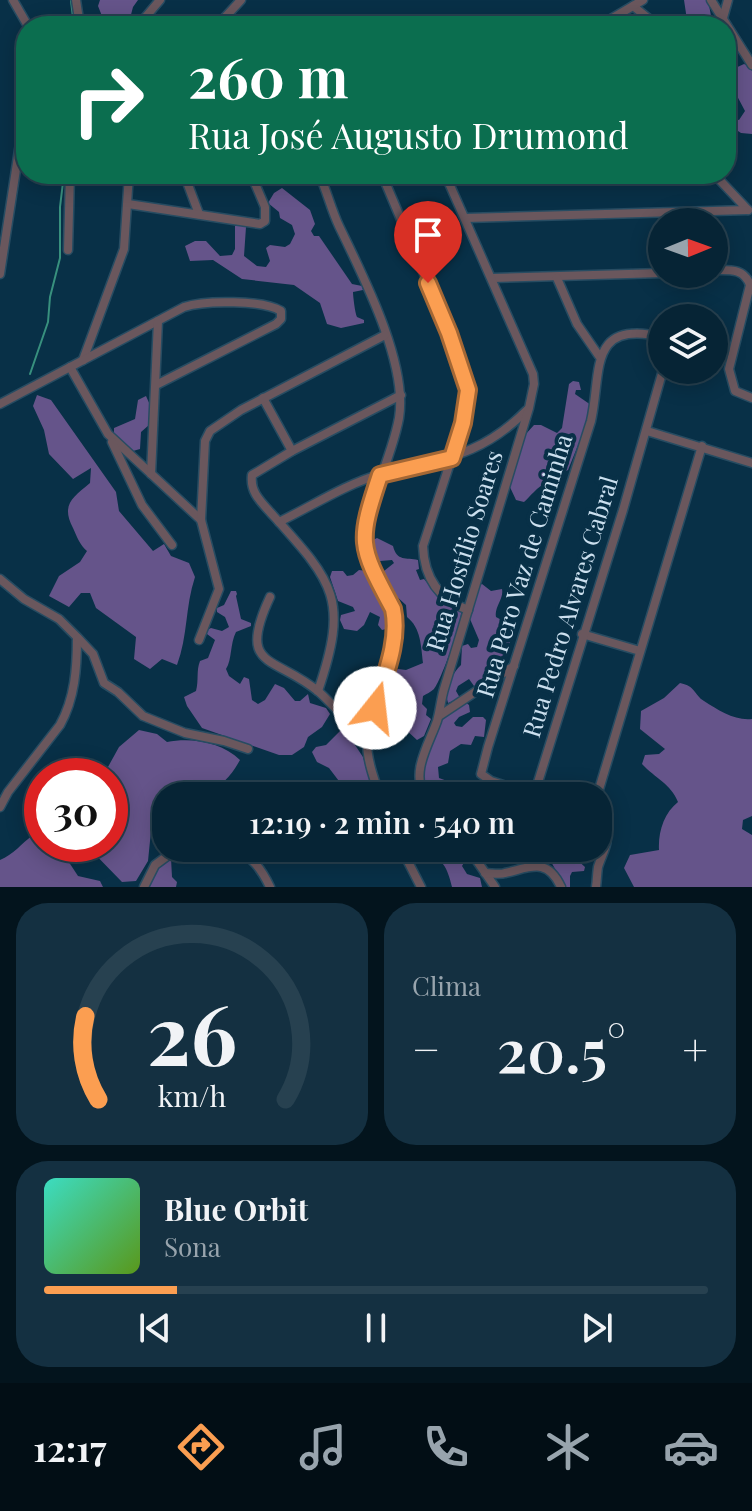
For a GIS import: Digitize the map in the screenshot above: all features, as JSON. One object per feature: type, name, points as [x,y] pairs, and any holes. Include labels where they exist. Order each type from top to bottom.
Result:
[{"type":"street","points":[[146,16],[160,0]]},
{"type":"street","points":[[226,16],[241,0]]},
{"type":"street","points":[[616,16],[639,2]]},
{"type":"street","points":[[736,39],[752,65]]},
{"type":"street","points":[[0,274],[16,169]]},
{"type":"street","points":[[68,250],[70,184]]},
{"type":"street","points":[[82,361],[124,249],[129,184]]},
{"type":"street","points":[[188,184],[199,214]]},
{"type":"street","points":[[128,204],[253,224],[265,221],[265,207],[255,184]]},
{"type":"street","points":[[324,184],[339,225],[365,275],[395,365],[401,395],[396,430],[364,524],[363,539],[370,566],[393,609],[395,628],[367,740],[376,782]]},
{"type":"street","points":[[386,184],[449,333],[468,390],[463,423],[423,546],[424,560],[436,590],[468,610]]},
{"type":"street","name":"Rua Hostílio Soares","points":[[420,782],[419,775],[534,384],[533,374],[493,278],[450,184]]},
{"type":"street","points":[[724,184],[750,211]]},
{"type":"street","points":[[466,218],[750,211]]},
{"type":"street","points":[[728,271],[744,274],[750,285],[729,369],[735,391],[752,398]]},
{"type":"street","points":[[493,278],[648,274]]},
{"type":"street","points":[[557,278],[577,324],[599,356],[618,337],[631,334],[648,336]]},
{"type":"street","points":[[0,404],[195,303],[271,306],[281,311],[281,319],[276,324],[156,385]]},
{"type":"street","points":[[151,474],[158,321]]},
{"type":"street","points":[[199,640],[219,589],[201,520],[205,441],[210,431],[263,398],[385,335]]},
{"type":"street","name":"Rua Pero Vaz de Caminha","points":[[494,782],[481,774],[591,421],[599,356]]},
{"type":"street","points":[[70,367],[108,434],[142,505],[172,545]]},
{"type":"street","name":"Rua Pedro Alvares Cabral","points":[[539,782],[659,384]]},
{"type":"street","points":[[318,691],[335,630],[331,593],[309,555],[256,496],[251,480],[254,471],[401,395]]},
{"type":"street","points":[[263,398],[292,451]]},
{"type":"street","points":[[279,522],[380,475],[474,450],[529,408]]},
{"type":"street","points":[[647,431],[752,463]]},
{"type":"street","points":[[108,434],[201,520]]},
{"type":"street","points":[[601,782],[702,446]]},
{"type":"street","points":[[0,579],[24,599],[59,619],[93,654],[104,683],[143,716],[185,733],[248,749]]},
{"type":"street","points":[[270,597],[257,632],[258,651],[262,657],[318,691],[367,740]]},
{"type":"street","points":[[582,634],[640,651]]},
{"type":"street","points":[[0,807],[67,713],[76,672],[77,637]]},
{"type":"street","points":[[438,717],[515,665]]},
{"type":"street","points":[[144,887],[159,862]]},
{"type":"street","points":[[254,862],[270,887]]},
{"type":"street","points":[[408,862],[421,887]]},
{"type":"street","points":[[478,862],[495,887]]},
{"type":"street","points":[[596,887],[600,862]]},
{"type":"street","points":[[485,873],[541,867],[556,876],[561,887]]},
{"type":"shaded area","points":[[100,0],[138,0],[131,16],[102,16],[98,6]]},
{"type":"shaded area","points":[[684,0],[708,0],[711,16],[686,16]]},
{"type":"shaded area","points":[[744,64],[752,71],[752,134],[736,130],[736,119],[739,120],[745,111],[736,94],[736,68]]},
{"type":"shaded area","points":[[282,188],[310,210],[315,224],[311,231],[314,236],[319,236],[352,284],[362,286],[363,290],[353,294],[357,317],[364,323],[341,328],[327,324],[320,303],[294,285],[242,279],[213,260],[190,261],[185,246],[195,241],[206,241],[220,256],[232,255],[235,226],[242,225],[246,227],[244,256],[257,266],[266,267],[270,261],[266,248],[270,245],[285,247],[295,234],[292,225],[280,218],[279,212],[268,203],[274,193]]},
{"type":"shaded area","points":[[579,382],[581,390],[576,390],[575,394],[591,405],[589,418],[568,470],[541,486],[524,502],[516,500],[509,485],[525,435],[534,425],[557,433],[562,428],[569,384]]},
{"type":"shaded area","points":[[37,395],[51,400],[116,492],[119,511],[153,551],[164,544],[171,556],[189,563],[195,577],[177,665],[162,659],[150,669],[134,659],[136,637],[96,608],[90,593],[81,593],[69,607],[49,596],[59,576],[80,562],[87,551],[77,538],[68,508],[70,502],[90,483],[91,468],[73,479],[49,454],[44,430],[33,406]]},
{"type":"shaded area","points":[[146,396],[150,405],[149,425],[141,432],[140,449],[133,451],[114,434],[114,428],[135,419],[138,400]]},
{"type":"shaded area","points":[[377,538],[393,546],[400,557],[418,560],[419,569],[416,570],[420,580],[424,579],[445,604],[461,612],[455,639],[441,675],[434,689],[423,696],[422,704],[431,719],[424,736],[417,740],[404,728],[403,718],[394,720],[392,717],[395,693],[391,673],[423,663],[421,644],[415,626],[407,617],[406,605],[382,578],[384,571],[394,563],[375,557],[371,541]]},
{"type":"shaded area","points":[[359,570],[366,571],[390,613],[390,628],[382,630],[378,625],[380,617],[370,612],[357,631],[344,629],[341,615],[355,611],[353,607],[338,601],[330,577],[332,571],[343,571],[347,576]]},
{"type":"shaded area","points":[[482,584],[491,591],[502,589],[496,617],[509,624],[513,633],[501,670],[474,686],[469,679],[458,686],[456,691],[460,698],[448,703],[449,683],[461,665],[462,646],[477,647],[479,640],[470,619],[478,586]]},
{"type":"shaded area","points":[[231,591],[236,591],[241,619],[251,623],[251,626],[236,632],[226,669],[229,676],[240,684],[244,677],[249,679],[252,700],[258,704],[265,700],[275,684],[284,688],[295,701],[308,694],[310,703],[326,708],[330,714],[322,727],[308,737],[304,747],[292,755],[279,755],[202,728],[187,706],[184,697],[196,691],[200,661],[208,658],[215,640],[207,634],[207,630],[222,631],[229,627],[217,608],[224,605]]},
{"type":"shaded area","points":[[680,683],[733,717],[752,719],[752,816],[743,820],[742,829],[752,835],[752,887],[634,887],[624,868],[630,855],[659,850],[663,823],[678,802],[667,786],[642,764],[645,755],[659,754],[665,749],[640,729],[641,711],[664,698]]},
{"type":"shaded area","points":[[465,702],[470,712],[454,723],[462,727],[473,717],[483,717],[486,720],[484,737],[475,736],[471,745],[461,744],[450,751],[448,763],[438,767],[439,778],[450,782],[424,782],[422,776],[428,752],[441,719]]},
{"type":"shaded area","points":[[139,730],[157,734],[167,742],[186,740],[215,745],[240,760],[223,782],[152,782],[152,830],[148,861],[136,881],[122,882],[103,862],[128,862],[128,758],[113,758],[119,747]]},
{"type":"shaded area","points":[[345,730],[363,757],[370,782],[340,782],[329,768],[317,762],[312,752],[316,747],[326,745]]},
{"type":"shaded area","points":[[24,843],[24,862],[69,862],[78,876],[100,881],[103,887],[0,887],[0,860]]},
{"type":"shaded area","points":[[171,862],[176,887],[149,887],[161,863]]},
{"type":"shaded area","points":[[441,862],[464,862],[462,866],[467,874],[480,878],[482,887],[452,887]]},
{"type":"shaded area","points":[[551,862],[579,862],[585,867],[584,871],[572,872],[570,887],[565,887]]},
{"type":"waterway","points":[[71,1],[73,16]]},
{"type":"waterway","points":[[30,374],[48,322],[50,297],[60,258],[63,184]]},
{"type":"route","points":[[375,708],[391,650],[395,619],[365,553],[364,524],[380,475],[452,458],[468,402],[464,375],[428,283]]}]
